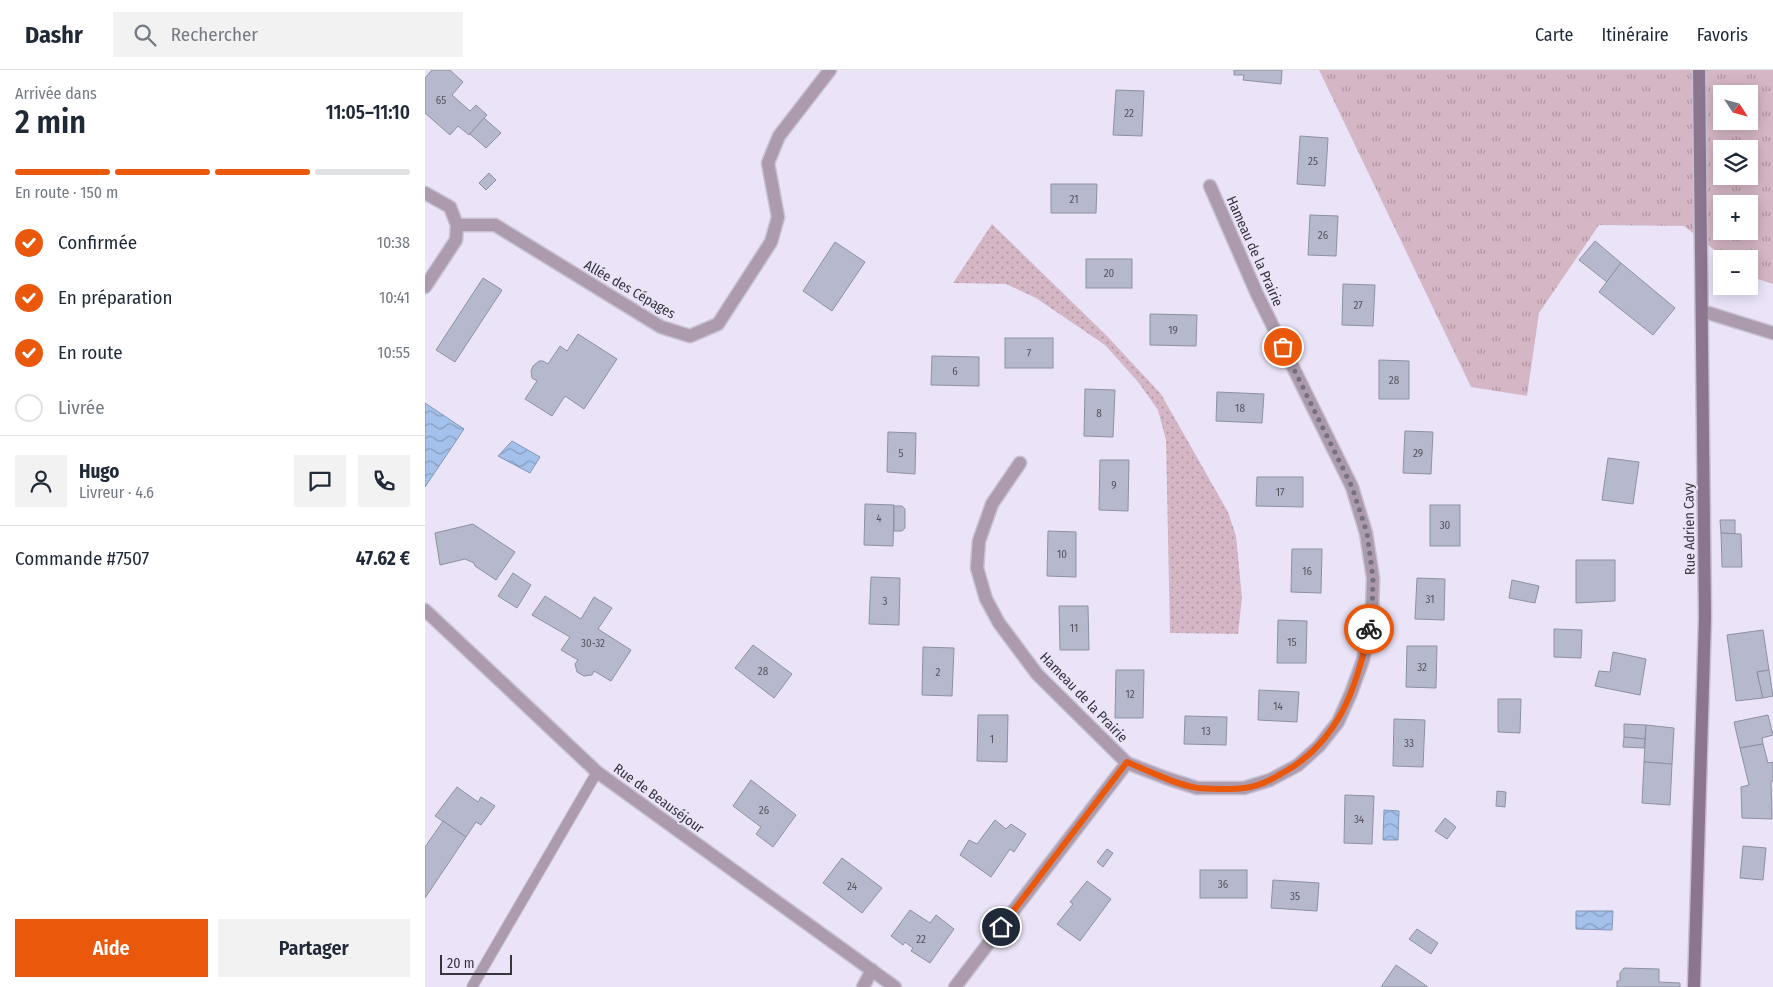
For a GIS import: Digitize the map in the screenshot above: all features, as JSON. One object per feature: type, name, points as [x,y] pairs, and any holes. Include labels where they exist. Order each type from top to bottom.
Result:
[{"type":"main road","name":"Rue Adrien Cavy","points":[[1694,987],[1705,618],[1699,70]]},
{"type":"street","name":"Allée des Cépages","points":[[457,226],[495,225],[661,327],[690,336],[717,324],[771,242],[778,217],[768,163],[779,136],[829,70]]},
{"type":"street","name":"Hameau de la Prairie","points":[[1020,463],[992,504],[979,540],[977,568],[986,599],[999,623],[1037,674],[1127,762],[1197,788],[1244,788],[1270,780],[1298,765],[1319,746],[1338,722],[1363,660],[1372,616],[1373,578],[1367,533],[1352,487],[1257,294],[1210,186]]},
{"type":"street","points":[[425,193],[451,208],[457,226],[456,240],[426,287]]},
{"type":"street","points":[[1702,311],[1773,333]]},
{"type":"street","name":"Rue de Beauséjour","points":[[425,610],[597,772],[895,987]]},
{"type":"street","name":"Hameau de la Prairie","points":[[955,987],[1127,762]]},
{"type":"street","points":[[863,987],[872,970]]},
{"type":"lane","points":[[472,987],[597,772]]},
{"type":"green space","points":[[1319,70],[1773,70],[1773,284],[1758,279],[1758,250],[1715,250],[1684,226],[1599,225],[1539,313],[1527,396],[1471,387]]},
{"type":"green space","points":[[992,224],[1107,336],[1161,394],[1228,512],[1236,536],[1242,598],[1238,634],[1170,633],[1166,440],[1158,410],[1139,383],[1105,345],[1036,298],[1006,284],[953,283]]},
{"type":"water","points":[[425,403],[464,429],[425,487]]},
{"type":"water","points":[[512,441],[540,457],[530,473],[498,456]]},
{"type":"water","points":[[1384,810],[1399,811],[1398,840],[1383,840]]},
{"type":"water","points":[[1576,911],[1613,911],[1612,930],[1576,929]]},
{"type":"building","points":[[432,70],[450,70],[463,82],[452,95],[470,111],[476,105],[487,115],[469,135],[458,126],[450,135],[425,113],[425,78]]},
{"type":"building","points":[[1234,70],[1282,70],[1281,84],[1243,80],[1244,75],[1234,75]]},
{"type":"building","points":[[1116,90],[1144,91],[1142,136],[1113,135]]},
{"type":"building","points":[[484,118],[501,133],[486,148],[470,134]]},
{"type":"building","points":[[1300,136],[1328,138],[1325,186],[1297,184]]},
{"type":"building","points":[[489,173],[496,180],[486,190],[479,183]]},
{"type":"building","points":[[1051,184],[1097,184],[1096,213],[1051,213]]},
{"type":"building","points":[[1310,215],[1338,216],[1336,256],[1308,255]]},
{"type":"building","points":[[1595,241],[1621,263],[1607,282],[1579,260]]},
{"type":"building","points":[[835,242],[865,262],[832,311],[803,291]]},
{"type":"building","points":[[1086,259],[1132,259],[1132,288],[1086,288]]},
{"type":"building","points":[[1621,263],[1675,308],[1653,335],[1599,292]]},
{"type":"building","points":[[483,278],[502,290],[455,362],[436,350]]},
{"type":"building","points":[[1343,284],[1375,285],[1373,326],[1342,325]]},
{"type":"building","points":[[1150,314],[1197,315],[1196,346],[1150,345]]},
{"type":"building","points":[[578,334],[617,359],[584,409],[565,396],[552,416],[525,399],[537,381],[532,378],[531,371],[533,366],[539,361],[548,364],[560,346],[567,351]]},
{"type":"building","points":[[1005,338],[1053,338],[1053,368],[1005,368]]},
{"type":"building","points":[[932,356],[979,357],[979,386],[931,385]]},
{"type":"building","points":[[1379,360],[1409,361],[1409,399],[1379,399]]},
{"type":"building","points":[[1085,389],[1115,390],[1113,437],[1084,436]]},
{"type":"building","points":[[1217,392],[1264,394],[1262,423],[1216,421]]},
{"type":"building","points":[[1405,431],[1433,432],[1431,474],[1403,473]]},
{"type":"building","points":[[888,432],[916,433],[915,474],[887,472]]},
{"type":"building","points":[[1608,458],[1639,462],[1633,504],[1602,500]]},
{"type":"building","points":[[1100,460],[1129,460],[1128,511],[1099,510]]},
{"type":"building","points":[[1257,477],[1303,477],[1303,507],[1256,506]]},
{"type":"building","points":[[865,504],[894,505],[893,546],[864,545]]},
{"type":"building","points":[[1430,505],[1460,505],[1460,546],[1430,546]]},
{"type":"building","points":[[894,506],[902,506],[905,509],[905,528],[902,531],[894,531]]},
{"type":"building","points":[[1720,520],[1735,520],[1735,534],[1721,533]]},
{"type":"building","points":[[473,524],[515,552],[496,580],[475,566],[474,563],[465,559],[440,565],[435,533]]},
{"type":"building","points":[[1048,531],[1076,532],[1076,577],[1047,576]]},
{"type":"building","points":[[1721,533],[1741,534],[1742,567],[1722,567]]},
{"type":"building","points":[[1292,549],[1322,549],[1321,593],[1291,592]]},
{"type":"building","points":[[1576,560],[1615,560],[1615,601],[1576,603]]},
{"type":"building","points":[[513,573],[531,585],[517,608],[498,596]]},
{"type":"building","points":[[871,577],[900,578],[899,625],[869,624]]},
{"type":"building","points":[[1417,578],[1445,579],[1444,620],[1415,619]]},
{"type":"building","points":[[1512,580],[1539,586],[1535,603],[1509,598]]},
{"type":"building","points":[[545,596],[581,619],[594,597],[612,608],[598,629],[631,650],[611,681],[594,671],[592,675],[584,676],[577,672],[575,664],[578,660],[561,650],[570,637],[532,615]]},
{"type":"building","points":[[1059,606],[1088,606],[1089,650],[1060,650]]},
{"type":"building","points":[[1278,620],[1307,621],[1306,663],[1277,663]]},
{"type":"building","points":[[1554,629],[1582,630],[1581,658],[1554,657]]},
{"type":"building","points":[[1763,630],[1769,670],[1757,672],[1763,698],[1736,701],[1727,635]]},
{"type":"building","points":[[753,645],[792,674],[774,698],[735,668]]},
{"type":"building","points":[[1407,646],[1437,646],[1436,688],[1406,687]]},
{"type":"building","points":[[923,647],[954,648],[952,696],[922,695]]},
{"type":"building","points":[[1613,652],[1646,659],[1640,695],[1595,686],[1599,671],[1610,672]]},
{"type":"building","points":[[1116,670],[1144,670],[1143,718],[1115,718]]},
{"type":"building","points":[[1769,670],[1773,696],[1763,698],[1757,672]]},
{"type":"building","points":[[1259,690],[1299,692],[1297,722],[1258,720]]},
{"type":"building","points":[[1498,699],[1521,699],[1520,733],[1498,732]]},
{"type":"building","points":[[978,715],[1008,715],[1007,762],[977,761]]},
{"type":"building","points":[[1768,715],[1773,735],[1762,738],[1763,744],[1740,748],[1734,722]]},
{"type":"building","points":[[1185,716],[1227,717],[1226,745],[1184,744]]},
{"type":"building","points":[[1394,719],[1425,720],[1423,767],[1393,766]]},
{"type":"building","points":[[1624,724],[1646,725],[1645,739],[1624,737]]},
{"type":"building","points":[[1646,725],[1674,728],[1672,764],[1644,762]]},
{"type":"building","points":[[1624,737],[1645,739],[1644,748],[1623,747]]},
{"type":"building","points":[[1763,744],[1768,763],[1773,762],[1773,781],[1771,781],[1772,819],[1742,818],[1741,787],[1749,785],[1740,748]]},
{"type":"building","points":[[1644,762],[1672,764],[1670,805],[1642,803]]},
{"type":"building","points":[[751,780],[796,815],[773,847],[756,834],[761,827],[733,806]]},
{"type":"building","points":[[457,787],[478,802],[481,797],[495,806],[481,825],[476,822],[466,837],[435,816]]},
{"type":"building","points":[[1497,791],[1506,792],[1505,807],[1496,806]]},
{"type":"building","points":[[1345,795],[1374,796],[1372,844],[1344,843]]},
{"type":"building","points":[[1445,818],[1456,827],[1447,839],[1435,831]]},
{"type":"building","points":[[995,820],[1006,829],[1011,824],[1026,834],[1014,852],[1010,849],[991,877],[960,855],[969,840],[977,844]]},
{"type":"building","points":[[443,821],[466,837],[425,898],[425,847]]},
{"type":"building","points":[[1743,846],[1766,848],[1763,880],[1740,878]]},
{"type":"building","points":[[1107,849],[1113,853],[1103,867],[1097,862]]},
{"type":"building","points":[[842,858],[882,888],[862,913],[823,883]]},
{"type":"building","points":[[1200,870],[1247,870],[1247,898],[1200,898]]},
{"type":"building","points":[[1273,880],[1319,883],[1317,911],[1271,908]]},
{"type":"building","points":[[1087,881],[1111,899],[1080,941],[1057,924],[1073,904],[1070,902]]},
{"type":"building","points":[[910,910],[930,923],[936,915],[954,929],[930,963],[911,951],[913,948],[905,942],[903,945],[891,936]]},
{"type":"building","points":[[1417,929],[1438,943],[1431,954],[1409,939]]},
{"type":"building","points":[[1396,965],[1428,987],[1381,987]]},
{"type":"building","points":[[1624,968],[1659,969],[1659,982],[1680,983],[1680,987],[1617,987],[1617,981],[1620,981],[1620,973]]},
{"type":"way so far","points":[[1283,347],[1352,487],[1367,533],[1373,578],[1372,616],[1369,629]]},
{"type":"route","points":[[1001,927],[1127,762],[1197,788],[1244,788],[1270,780],[1298,765],[1319,746],[1338,722],[1363,660],[1369,629]]}]
